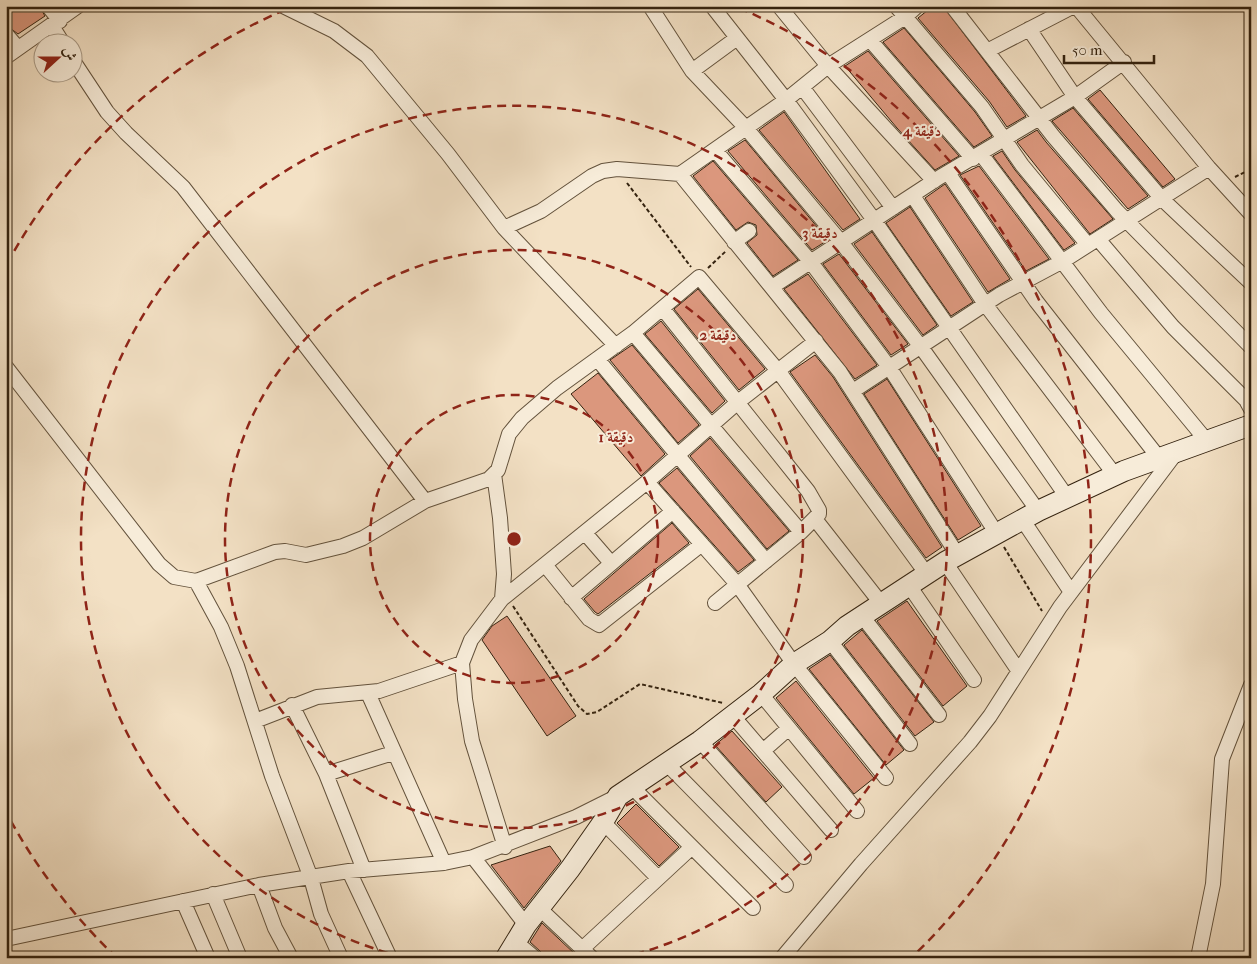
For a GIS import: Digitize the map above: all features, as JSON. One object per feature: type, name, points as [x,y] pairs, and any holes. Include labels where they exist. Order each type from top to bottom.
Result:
[{"type":"street","points":[[48,6],[59,32]]},
{"type":"street","points":[[6,57],[78,6]]},
{"type":"street","points":[[283,6],[334,31],[367,56],[448,154],[504,228],[616,346]]},
{"type":"street","points":[[650,6],[692,71],[746,128],[841,242],[921,347],[1030,515],[1071,592]]},
{"type":"street","points":[[712,6],[786,100],[874,220],[1067,498]]},
{"type":"street","points":[[779,6],[828,66],[934,181]]},
{"type":"street","points":[[504,228],[541,211],[592,176],[617,170],[680,174],[786,100],[828,66],[870,40],[901,12],[918,6]]},
{"type":"street","points":[[952,6],[1040,118],[1126,221],[1251,347]]},
{"type":"street","points":[[987,51],[1075,6],[1124,62],[1222,184],[1251,214]]},
{"type":"street","points":[[901,12],[982,107],[1042,191],[1246,400],[1251,408]]},
{"type":"street","points":[[1029,28],[1076,96],[1162,199],[1251,283]]},
{"type":"street","points":[[6,34],[18,48]]},
{"type":"street","points":[[692,71],[737,38]]},
{"type":"street","points":[[870,40],[977,157],[1063,261],[1101,313],[1206,440]]},
{"type":"street","points":[[772,287],[934,181],[1076,96],[1124,62]]},
{"type":"street","points":[[82,74],[107,112],[126,133],[183,187],[425,501]]},
{"type":"street","points":[[802,87],[892,208]]},
{"type":"street","points":[[715,150],[810,261],[889,367],[997,534]]},
{"type":"street","points":[[853,391],[985,304],[1063,261],[1209,168]]},
{"type":"street","points":[[948,173],[1059,331],[1168,455]]},
{"type":"street","points":[[680,174],[816,341],[853,391],[1018,670]]},
{"type":"street","points":[[913,196],[985,304],[1115,475]]},
{"type":"street","points":[[734,242],[749,231]]},
{"type":"street","points":[[6,367],[159,564],[174,577],[196,581],[275,552],[285,551],[306,555],[343,546],[363,538],[425,501],[480,483],[494,474],[500,463],[506,442],[515,425],[557,388],[633,333],[699,277],[779,372],[926,573]]},
{"type":"street","points":[[663,309],[808,491],[819,510],[819,514],[815,519],[801,532],[715,603]]},
{"type":"street","points":[[633,333],[801,532]]},
{"type":"street","points":[[505,846],[472,741],[465,699],[462,662],[471,640],[504,598],[546,566],[647,482],[738,402],[779,372],[816,341]]},
{"type":"street","points":[[598,360],[766,561]]},
{"type":"street","points":[[6,939],[259,885],[364,870],[444,863],[473,857],[576,817],[625,792],[667,764],[761,694],[794,664],[830,641],[880,602],[951,558],[1030,515],[1115,475],[1251,425]]},
{"type":"street","points":[[782,958],[861,864],[970,742],[995,710],[1018,670],[1168,455]]},
{"type":"street","points":[[494,474],[500,518],[504,598]]},
{"type":"street","points":[[647,482],[737,584],[794,664],[886,778]]},
{"type":"street","points":[[571,598],[674,512]]},
{"type":"street","points":[[815,519],[880,602]]},
{"type":"street","points":[[585,533],[611,563]]},
{"type":"street","points":[[546,566],[589,619],[599,625],[702,544]]},
{"type":"street","points":[[196,581],[221,627],[237,666],[272,776],[311,878],[321,914],[341,958]]},
{"type":"street","points":[[908,584],[974,680]]},
{"type":"street","points":[[862,616],[939,715]]},
{"type":"street","points":[[830,641],[910,744]]},
{"type":"street","points":[[255,720],[317,697],[379,691],[462,662]]},
{"type":"street","points":[[1198,958],[1213,884],[1222,759],[1251,685]]},
{"type":"street","points":[[368,693],[393,753],[444,863]]},
{"type":"street","points":[[761,694],[857,811]]},
{"type":"street","points":[[292,705],[326,774],[364,870]]},
{"type":"street","points":[[737,711],[764,750],[831,830]]},
{"type":"street","points":[[764,750],[789,728]]},
{"type":"street","points":[[700,741],[804,857]]},
{"type":"street","points":[[326,774],[393,753]]},
{"type":"street","points":[[667,764],[786,885]]},
{"type":"street","points":[[516,942],[625,792]]},
{"type":"street","points":[[625,792],[692,847],[753,908]]},
{"type":"street","points":[[603,822],[658,878]]},
{"type":"street","points":[[539,908],[587,953],[658,878],[692,847]]},
{"type":"street","points":[[473,857],[516,942],[535,958]]},
{"type":"street","points":[[348,872],[390,958]]},
{"type":"street","points":[[259,885],[275,928],[290,958]]},
{"type":"street","points":[[213,894],[240,958]]},
{"type":"street","points":[[184,901],[208,958]]},
{"type":"path","points":[[1222,184],[1251,169]]},
{"type":"path","points":[[617,170],[699,277],[734,242]]},
{"type":"path","points":[[997,534],[1031,595],[1050,623]]},
{"type":"path","points":[[504,598],[586,714],[597,712],[640,684],[737,711]]},
{"type":"building","points":[[6,6],[39,6],[45,16],[18,34],[6,25]]},
{"type":"building","points":[[933,6],[943,6],[1026,116],[1007,127],[989,101],[918,18]]},
{"type":"building","points":[[904,28],[975,112],[992,136],[974,147],[883,42]]},
{"type":"building","points":[[868,51],[959,156],[935,170],[897,128],[845,66]]},
{"type":"building","points":[[1100,90],[1175,179],[1163,187],[1088,99]]},
{"type":"building","points":[[1073,108],[1148,196],[1128,209],[1052,121]]},
{"type":"building","points":[[784,112],[860,219],[843,230],[759,130]]},
{"type":"building","points":[[1037,130],[1113,219],[1090,234],[1017,142]]},
{"type":"building","points":[[745,140],[828,240],[812,250],[728,151]]},
{"type":"building","points":[[1002,151],[1015,170],[1075,243],[1064,250],[993,156]]},
{"type":"building","points":[[713,161],[798,260],[773,276],[747,243],[757,235],[756,225],[748,222],[736,230],[693,176]]},
{"type":"building","points":[[979,166],[1049,259],[1026,271],[960,175]]},
{"type":"building","points":[[945,184],[1010,279],[988,292],[925,198]]},
{"type":"building","points":[[910,207],[973,302],[951,316],[886,223]]},
{"type":"building","points":[[872,232],[937,325],[923,335],[854,244]]},
{"type":"building","points":[[839,254],[908,344],[891,355],[823,264]]},
{"type":"building","points":[[808,274],[877,365],[855,379],[784,289]]},
{"type":"building","points":[[698,289],[765,369],[739,390],[674,309]]},
{"type":"building","points":[[661,321],[725,401],[712,413],[645,334]]},
{"type":"building","points":[[632,345],[699,425],[678,443],[610,360]]},
{"type":"building","points":[[815,355],[833,377],[942,547],[926,558],[790,372]]},
{"type":"building","points":[[598,373],[665,454],[641,476],[571,394]]},
{"type":"building","points":[[887,379],[981,526],[958,540],[864,394]]},
{"type":"building","points":[[710,438],[789,531],[767,549],[690,456]]},
{"type":"building","points":[[677,468],[754,560],[738,572],[659,483]]},
{"type":"building","points":[[672,523],[689,543],[598,614],[595,612],[584,599]]},
{"type":"building","points":[[907,601],[967,686],[943,706],[877,621]]},
{"type":"building","points":[[507,616],[576,716],[547,736],[482,640],[492,626]]},
{"type":"building","points":[[862,630],[934,722],[915,736],[844,645]]},
{"type":"building","points":[[830,655],[904,750],[886,765],[809,669]]},
{"type":"building","points":[[796,681],[874,778],[854,794],[776,698]]},
{"type":"building","points":[[732,731],[782,787],[766,802],[715,745]]},
{"type":"building","points":[[636,804],[679,847],[659,866],[617,823]]},
{"type":"building","points":[[550,846],[561,861],[524,908],[491,865]]},
{"type":"building","points":[[542,923],[579,958],[544,958],[541,952],[530,942]]}]
